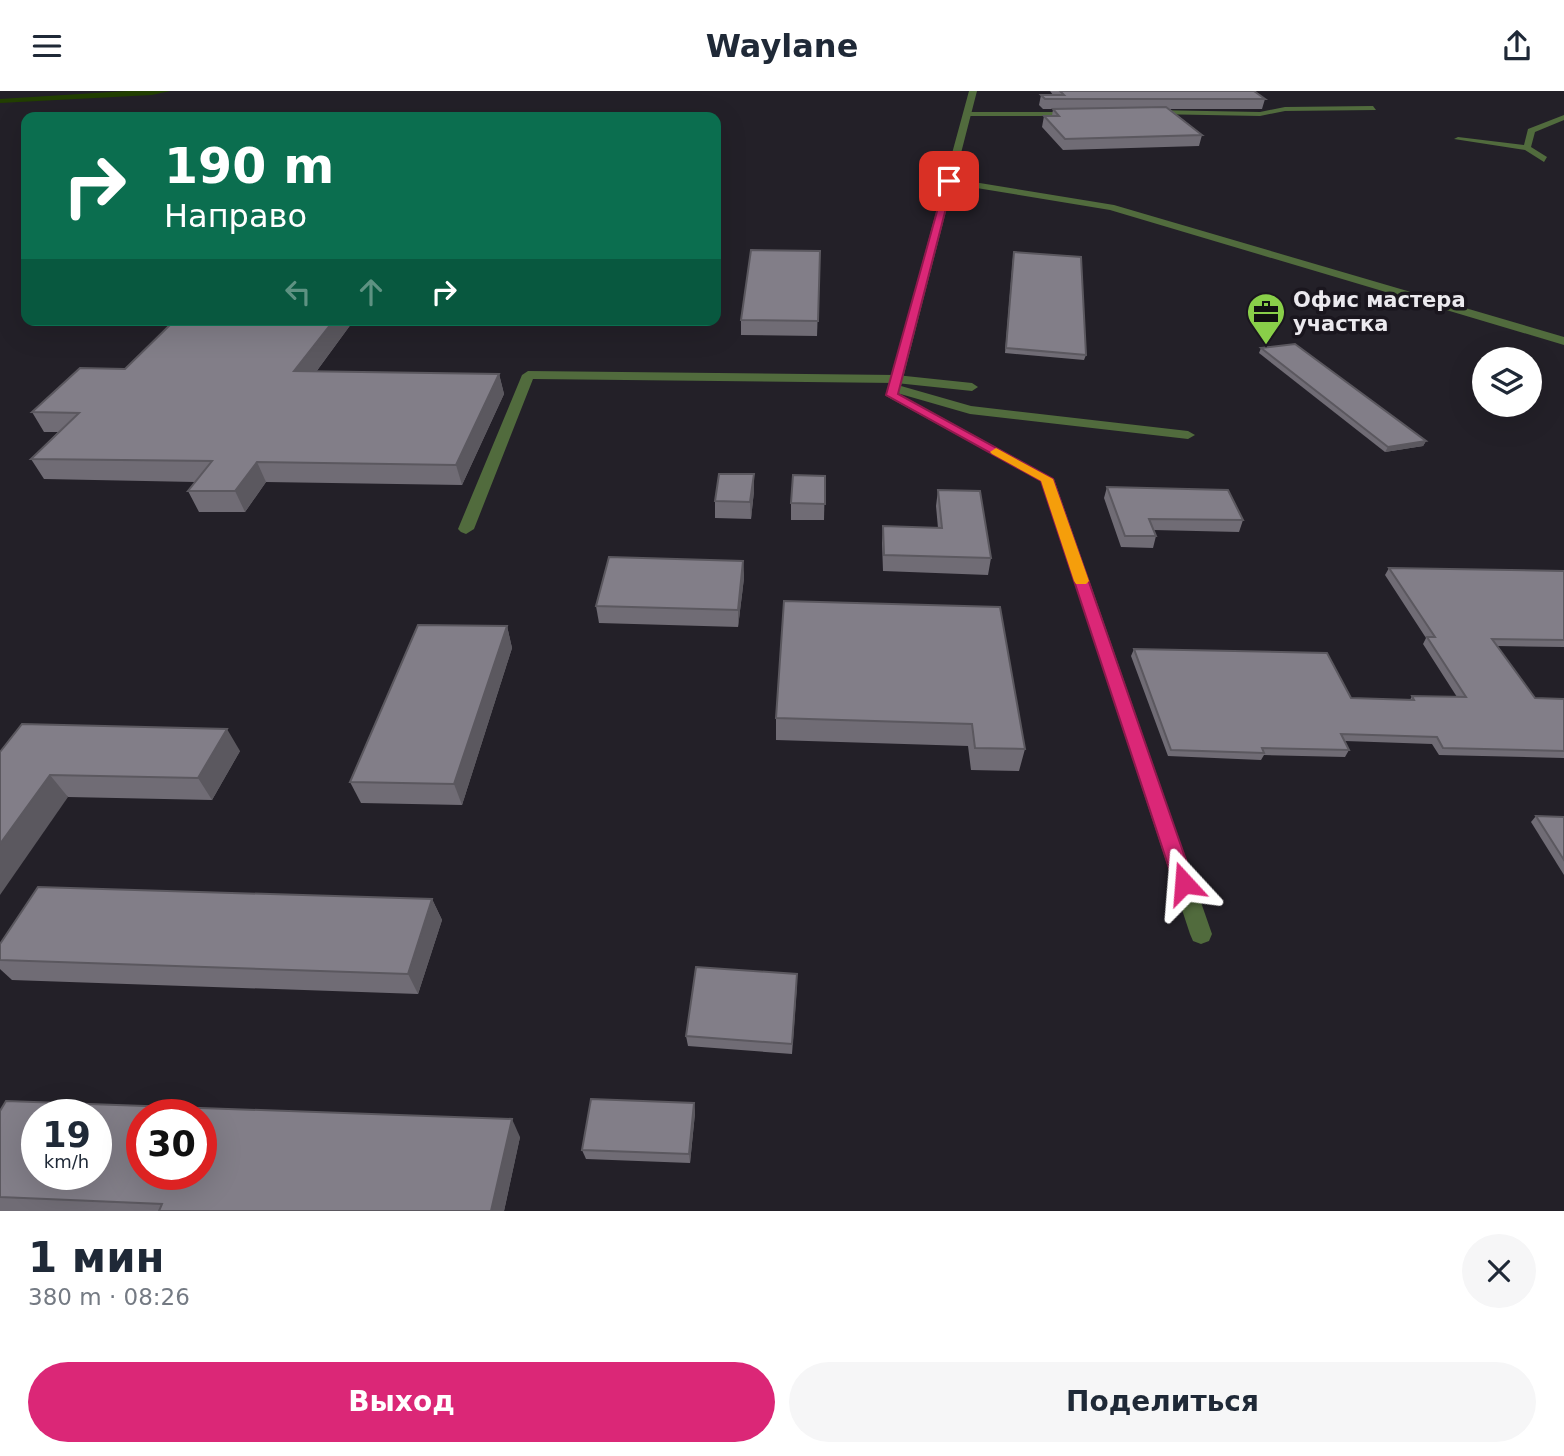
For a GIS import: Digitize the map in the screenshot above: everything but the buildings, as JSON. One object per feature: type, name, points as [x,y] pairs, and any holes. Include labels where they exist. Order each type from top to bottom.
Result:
[{"type":"street","points":[[973,91],[892,395],[1047,479],[1201,934]]},
{"type":"street","points":[[1141,112],[1259,114],[1285,109],[1373,108]]},
{"type":"street","points":[[967,114],[998,116],[1089,113]]},
{"type":"street","points":[[1527,148],[1531,131],[1564,117]]},
{"type":"street","points":[[1458,139],[1527,148],[1544,159]]},
{"type":"street","points":[[949,181],[1111,207],[1564,341]]},
{"type":"street","points":[[466,529],[528,376],[972,387]]},
{"type":"street","points":[[895,384],[970,410],[1188,435]]},
{"type":"green space","points":[[170,91],[152,95],[0,103],[0,99]]},
{"type":"slow traffic","points":[[996,452],[1047,479],[1081,581]]},
{"type":"place","name":"Офис мастера участка","points":[[1266,346]]},
{"type":"route","points":[[949,181],[892,395],[1047,479],[1184,883]]}]
